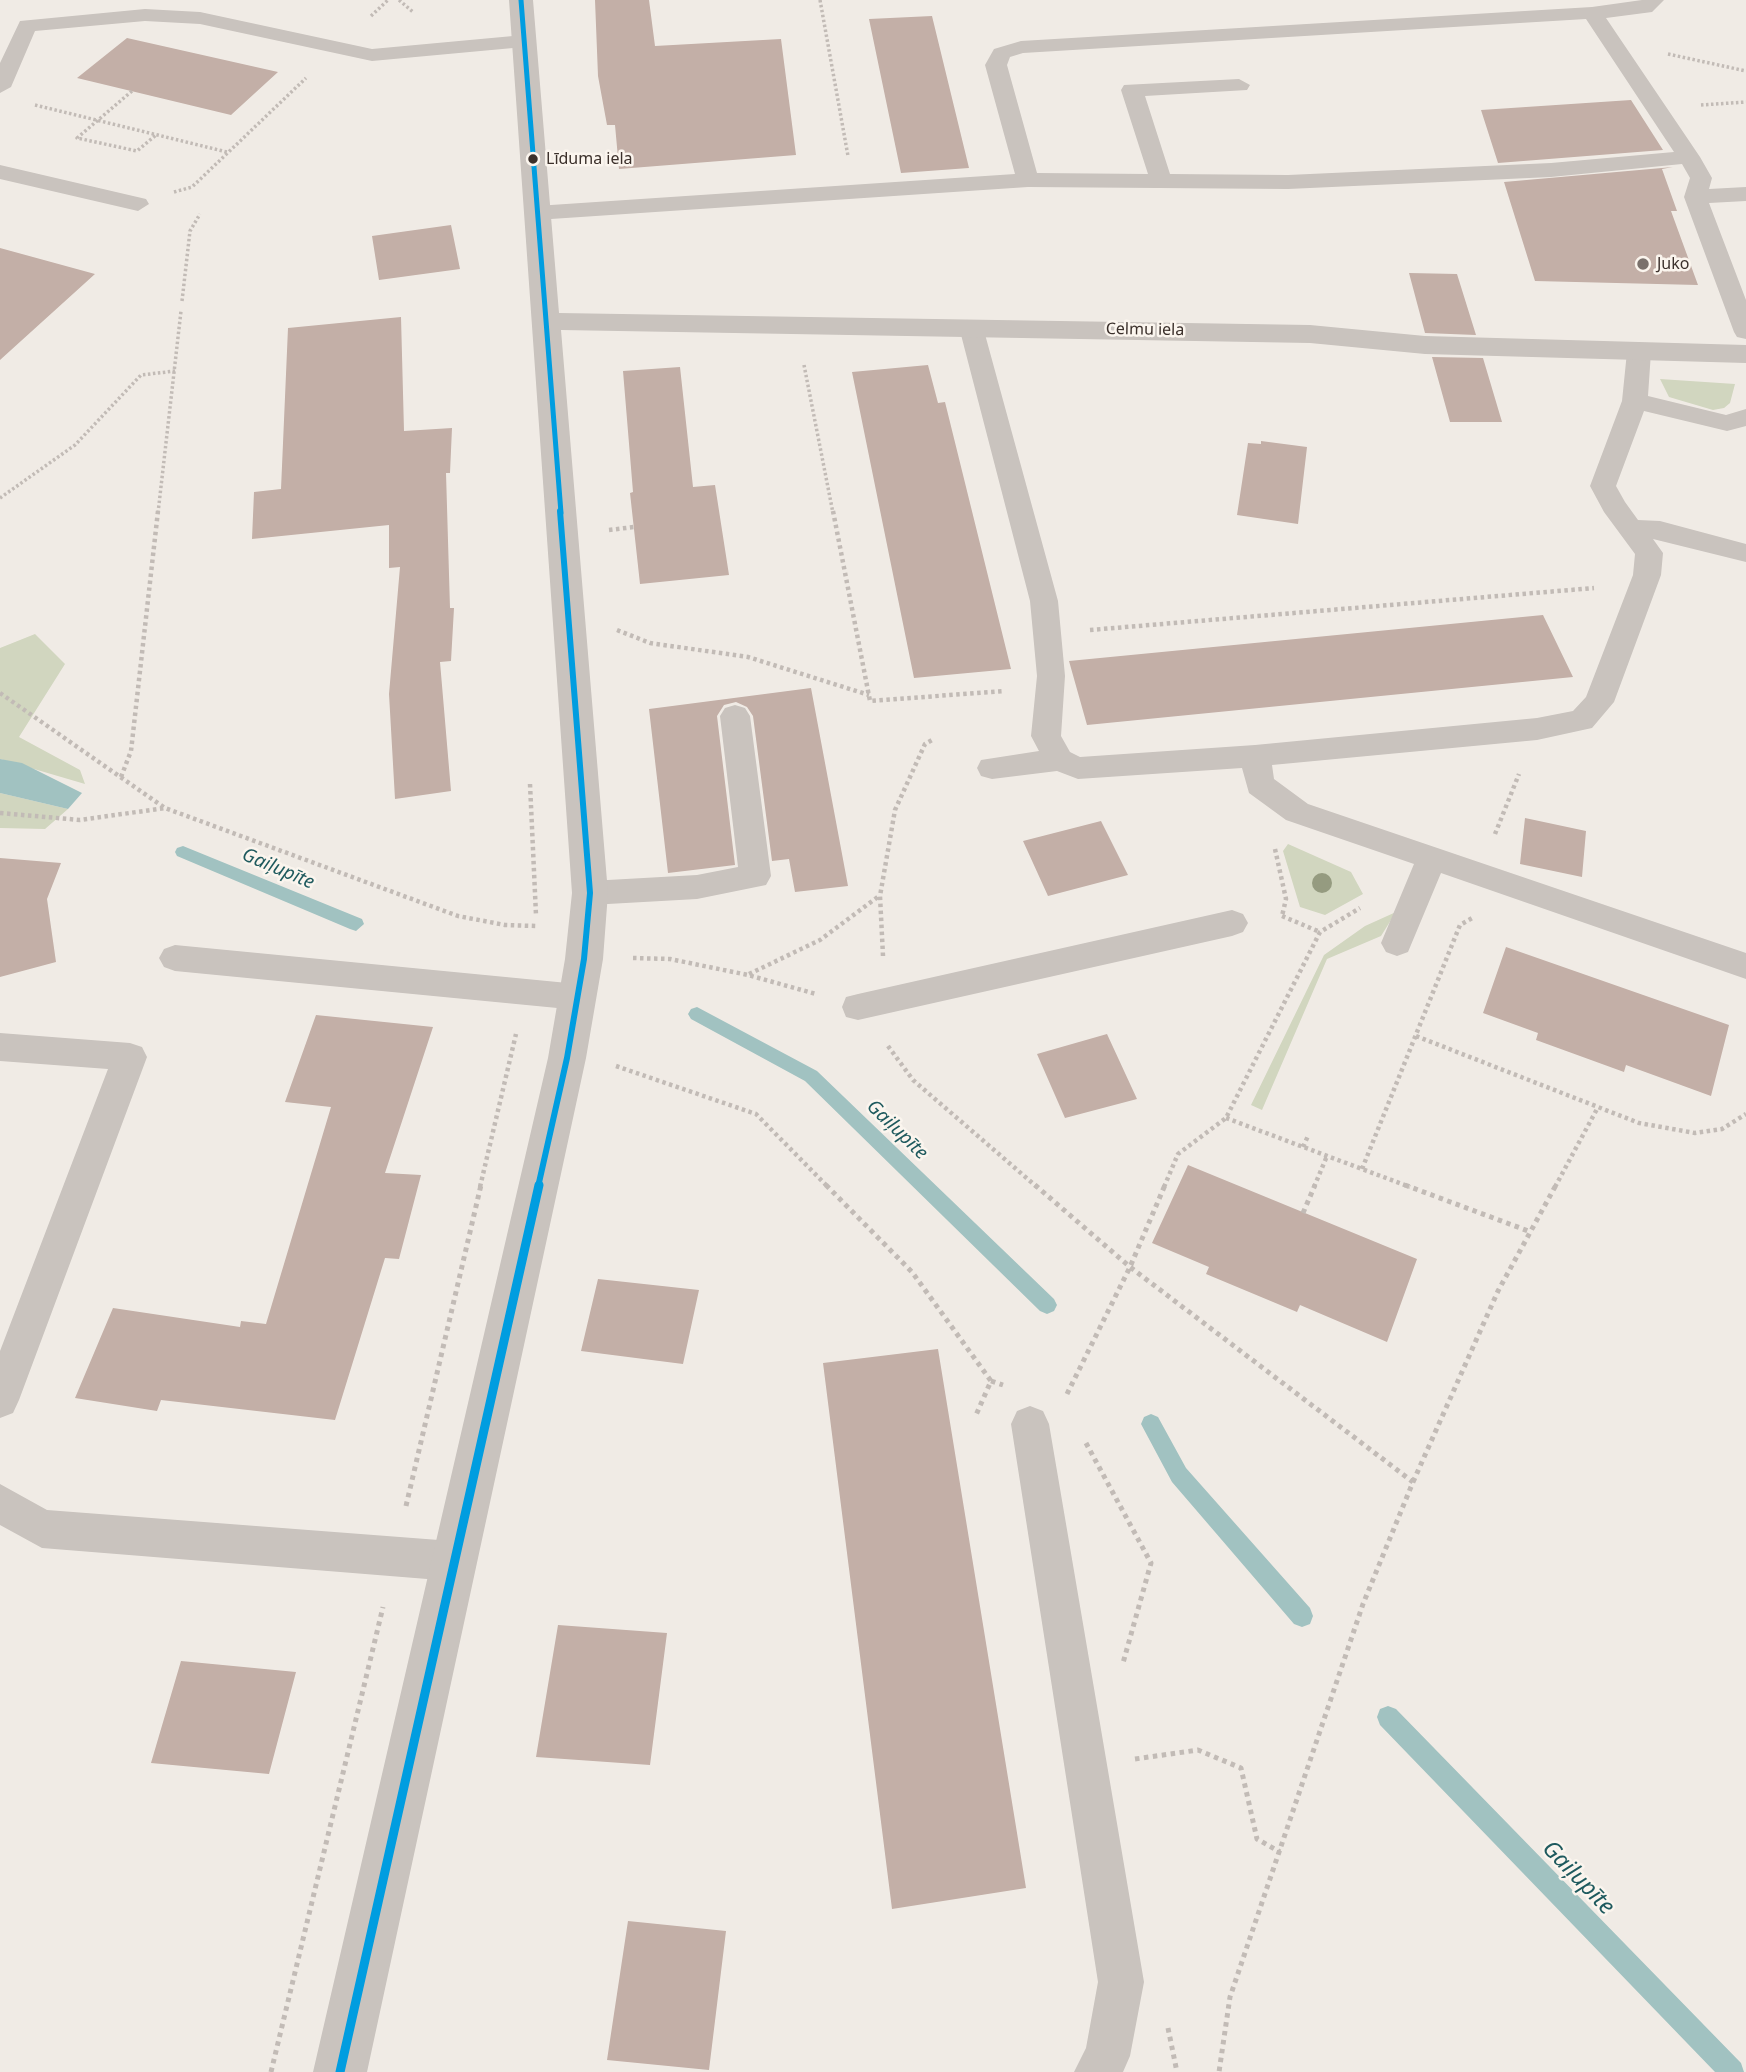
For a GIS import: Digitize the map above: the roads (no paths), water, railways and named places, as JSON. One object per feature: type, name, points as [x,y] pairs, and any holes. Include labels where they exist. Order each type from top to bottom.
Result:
[{"type":"street","points":[[340,2072],[452,1562],[567,1058],[578,996],[590,893],[521,0]]},
{"type":"street","name":"Celmu iela","points":[[544,321],[1310,334],[1426,345],[1746,354]]},
{"type":"lane","points":[[1028,180],[996,65],[1001,53],[1021,47],[1592,13],[1645,8],[1654,3],[1654,0]]},
{"type":"lane","points":[[1592,13],[1701,178],[1695,197],[1746,332]]},
{"type":"lane","points":[[0,31],[27,25],[145,15],[200,18],[336,50],[372,55],[524,41]]},
{"type":"lane","points":[[0,87],[27,25]]},
{"type":"lane","points":[[1161,181],[1132,90],[1239,85]]},
{"type":"lane","points":[[536,214],[1028,180],[1302,182],[1551,170],[1689,157]]},
{"type":"lane","points":[[0,172],[138,204]]},
{"type":"lane","points":[[1695,197],[1746,194]]},
{"type":"lane","points":[[971,327],[1044,601],[1051,676],[1046,736],[1059,760]]},
{"type":"lane","points":[[992,768],[1059,760],[1078,768],[1101,769],[1537,729],[1582,720],[1599,702],[1647,576],[1648,553],[1613,506],[1603,486],[1635,401],[1639,352]]},
{"type":"lane","points":[[1635,401],[1727,423],[1746,417]]},
{"type":"lane","points":[[1630,529],[1660,530],[1746,552]]},
{"type":"lane","points":[[590,893],[697,887],[755,876],[735,716]]},
{"type":"lane","points":[[1255,756],[1260,785],[1297,812],[1746,966]]},
{"type":"lane","points":[[1397,943],[1432,858]]},
{"type":"lane","points":[[869,1004],[1233,923]]},
{"type":"lane","points":[[176,958],[578,996]]},
{"type":"lane","points":[[0,1047],[131,1057],[0,1401]]},
{"type":"lane","points":[[1047,1412],[1121,1982],[1107,2056],[1097,2072]]},
{"type":"lane","points":[[0,1503],[42,1529],[452,1562]]},
{"type":"water","points":[[0,759],[22,763],[82,793],[68,809],[0,793]]},
{"type":"waterway","name":"Gaiļupīte","points":[[183,852],[356,924]]},
{"type":"waterway","name":"Gaiļupīte","points":[[697,1014],[811,1076],[1047,1305]]},
{"type":"waterway","name":"Gaiļupīte","points":[[1151,1424],[1179,1475],[1302,1616]]},
{"type":"waterway","name":"Gaiļupīte","points":[[1388,1717],[1732,2072]]},
{"type":"place","name":"Līduma iela","points":[[533,159]]},
{"type":"place","name":"Juko","points":[[1643,264]]}]
